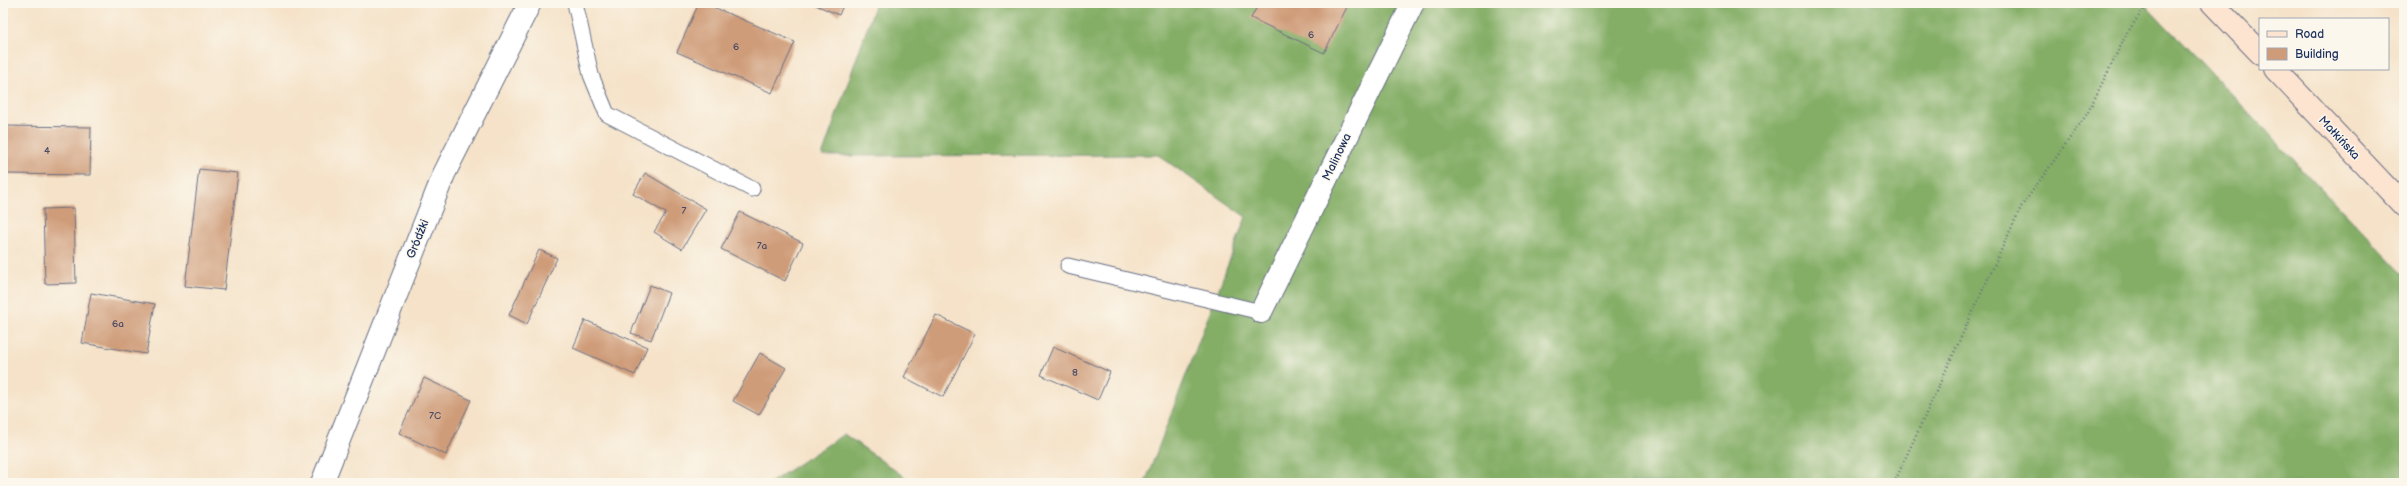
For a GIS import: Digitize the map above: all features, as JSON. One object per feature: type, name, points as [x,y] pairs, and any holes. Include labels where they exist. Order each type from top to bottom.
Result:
[{"type":"main road","points":[[2212,3],[2259,53]]},
{"type":"main road","name":"Małkińska","points":[[2276,70],[2404,206]]},
{"type":"street","name":"Gródźki","points":[[322,483],[444,174],[530,3]]},
{"type":"street","name":"Malinowa","points":[[1262,312],[1413,3]]},
{"type":"lane","points":[[575,3],[591,75],[607,114],[752,189]]},
{"type":"lane","points":[[1068,266],[1262,312]]},
{"type":"path","points":[[1894,483],[2021,207],[2087,114],[2127,33],[2148,3]]},
{"type":"green space","points":[[876,3],[2144,3],[2404,275],[2404,483],[1145,483],[1246,217],[1158,155],[822,156]]},
{"type":"green space","points":[[844,434],[913,483],[770,483]]},
{"type":"building","points":[[699,3],[704,3],[795,42],[772,93],[677,52]]},
{"type":"building","points":[[811,3],[844,3],[839,15]]},
{"type":"building","points":[[1259,3],[1349,3],[1324,53],[1251,18]]},
{"type":"building","points":[[3,126],[91,127],[90,175],[3,174]]},
{"type":"building","points":[[199,169],[238,173],[224,290],[185,286]]},
{"type":"building","points":[[645,173],[706,209],[682,249],[654,232],[666,213],[633,194]]},
{"type":"building","points":[[74,208],[76,283],[45,284],[43,209]]},
{"type":"building","points":[[740,212],[803,243],[785,281],[721,249]]},
{"type":"building","points":[[539,250],[557,258],[527,324],[509,315]]},
{"type":"building","points":[[650,285],[669,293],[651,340],[631,333]]},
{"type":"building","points":[[91,293],[155,304],[146,354],[82,343]]},
{"type":"building","points":[[936,315],[975,334],[943,397],[904,377]]},
{"type":"building","points":[[585,320],[647,347],[635,375],[573,348]]},
{"type":"building","points":[[1053,347],[1110,372],[1098,400],[1041,375]]},
{"type":"building","points":[[760,353],[786,368],[759,415],[733,401]]},
{"type":"building","points":[[424,378],[471,400],[446,455],[399,433]]}]
